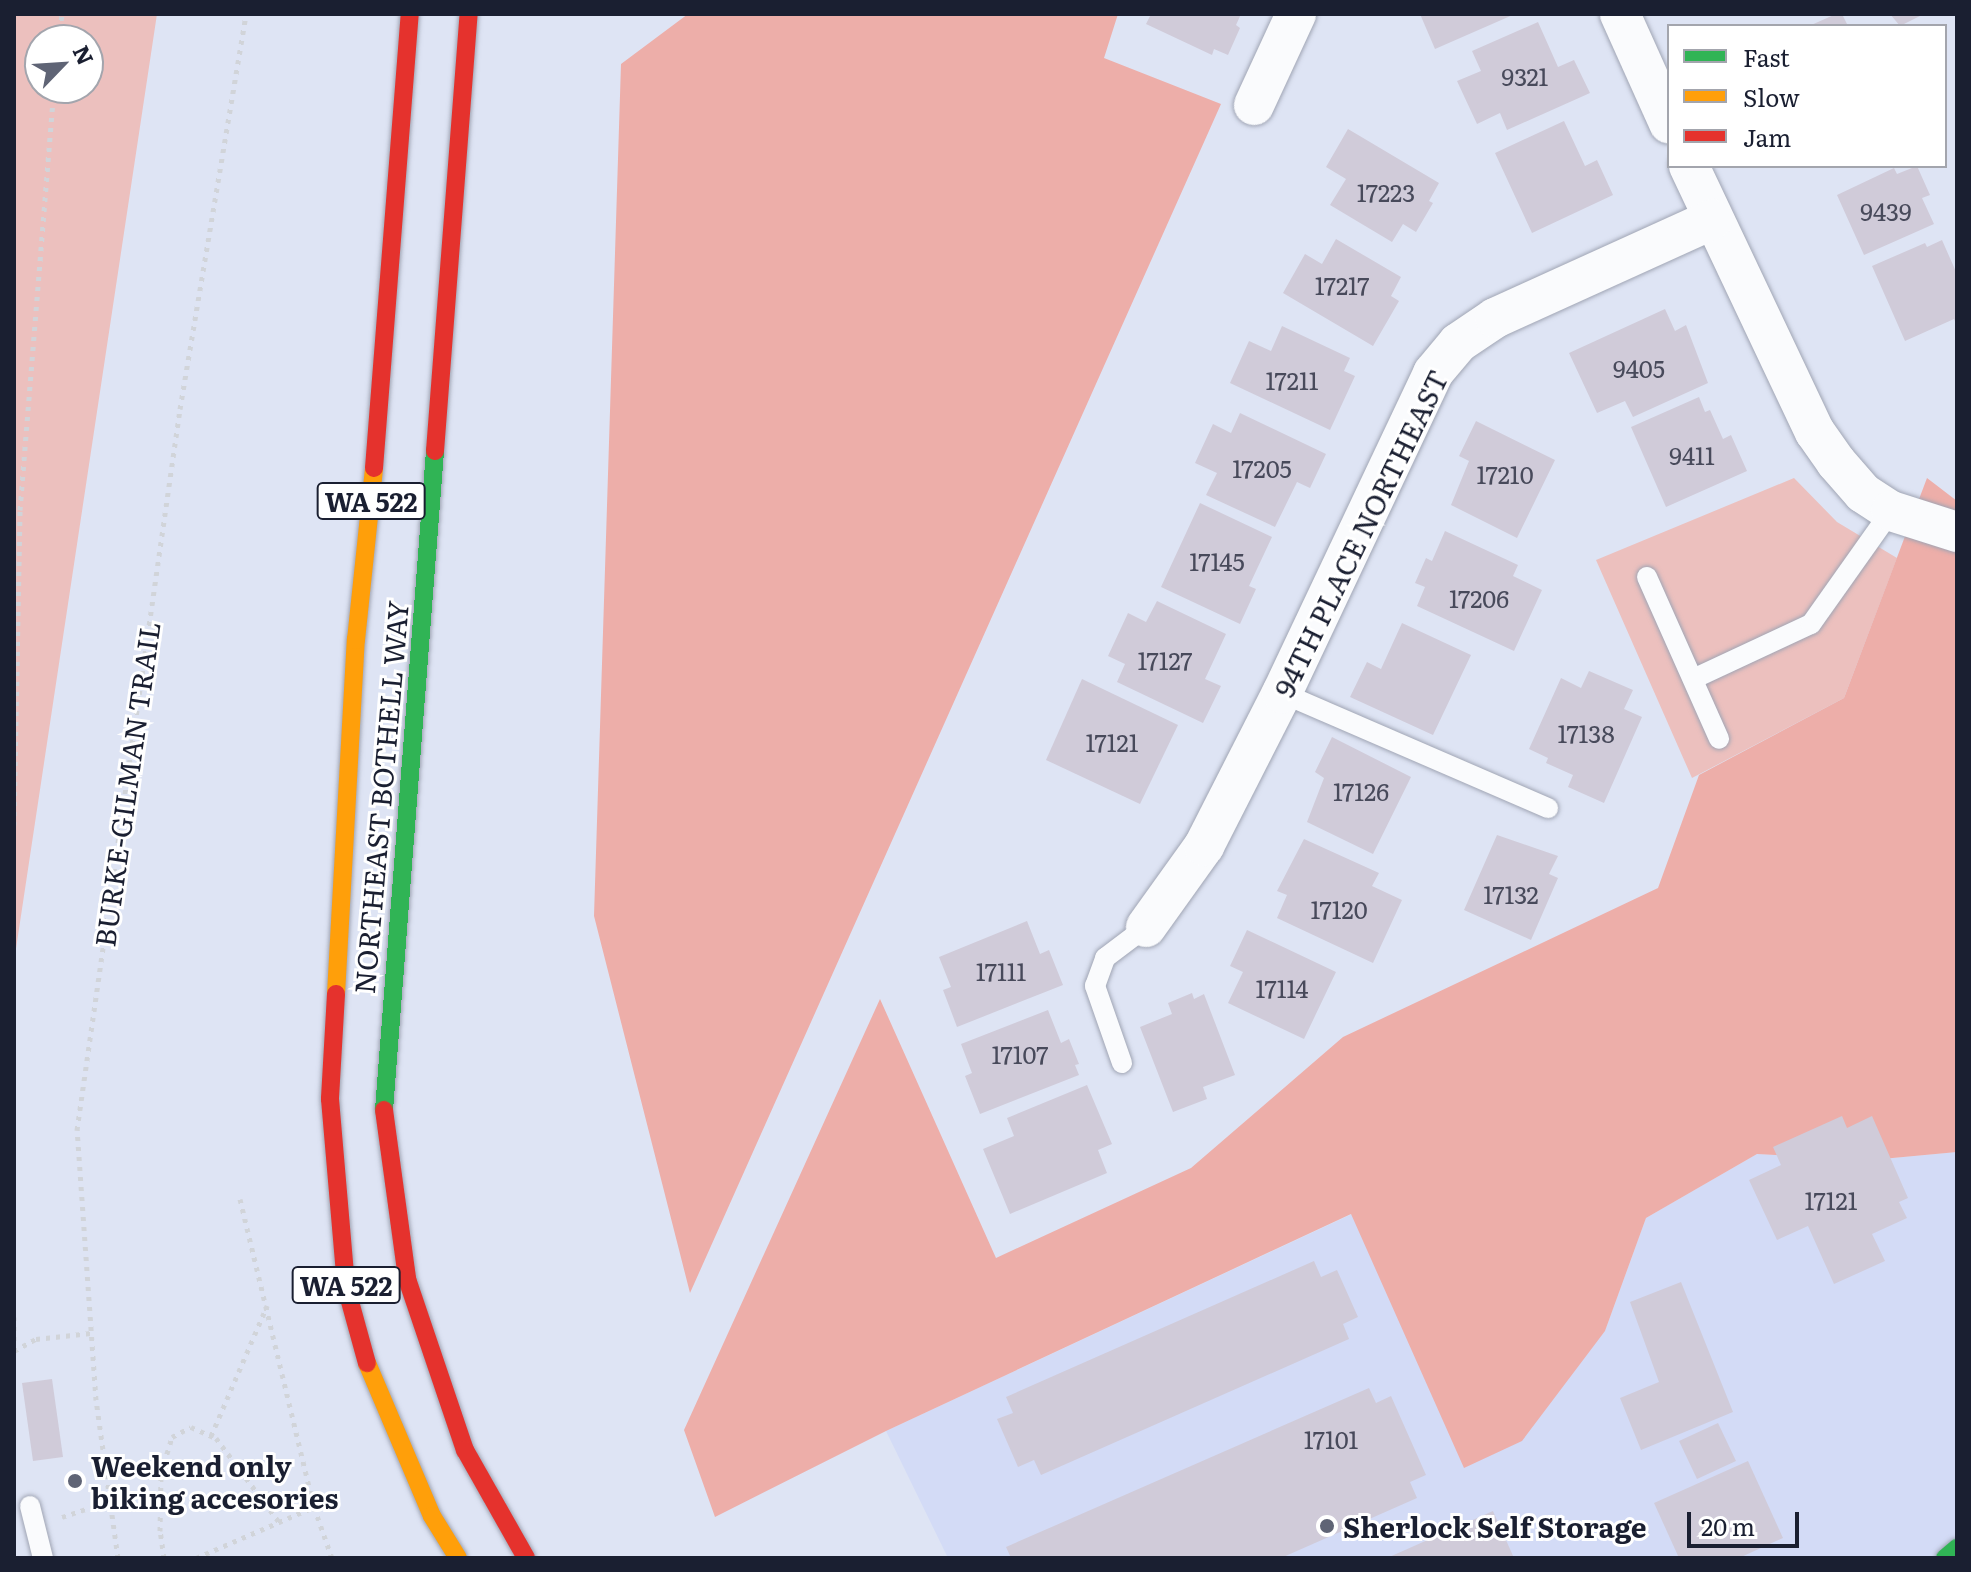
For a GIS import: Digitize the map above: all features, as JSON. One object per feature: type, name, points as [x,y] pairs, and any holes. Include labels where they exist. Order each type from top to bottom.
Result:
[{"type":"main road","name":"NORTHEAST BOTHELL WAY","points":[[410,14],[356,640],[330,1099],[346,1287],[362,1351],[426,1503],[458,1558]]},
{"type":"main road","name":"NORTHEAST BOTHELL WAY","points":[[469,14],[384,1112],[407,1279],[465,1450],[526,1558]]},
{"type":"main road","points":[[385,318],[401,363],[392,484]]},
{"type":"main road","points":[[400,576],[426,578]]},
{"type":"main road","points":[[1945,1558],[1957,1548]]},
{"type":"street","points":[[1254,105],[1296,14]]},
{"type":"street","points":[[1620,14],[1667,119]]},
{"type":"street","points":[[1690,168],[1815,432],[1863,493],[1891,511],[1957,532]]},
{"type":"street","name":"94TH PLACE NORTHEAST","points":[[1146,927],[1204,846],[1282,693],[1433,373],[1458,343],[1495,318],[1713,219]]},
{"type":"lane","points":[[1693,679],[1811,624],[1891,511]]},
{"type":"lane","points":[[1647,577],[1719,739]]},
{"type":"lane","points":[[1282,693],[1548,808]]},
{"type":"lane","points":[[1122,1063],[1095,986],[1105,958],[1146,927]]},
{"type":"lane","points":[[33,1515],[43,1558]]},
{"type":"path","name":"BURKE-GILMAN TRAIL","points":[[118,1558],[91,1333],[77,1130],[180,409],[246,14]]},
{"type":"path","points":[[14,825],[20,510],[53,104]]},
{"type":"path","points":[[240,1199],[287,1384],[314,1507],[332,1558]]},
{"type":"path","points":[[211,1436],[267,1306]]},
{"type":"path","points":[[14,1317],[14,1342]]},
{"type":"path","points":[[14,1351],[36,1339],[91,1333]]},
{"type":"path","points":[[164,1558],[160,1531],[161,1473],[172,1437],[191,1427],[211,1436],[279,1522]]},
{"type":"path","points":[[33,1515],[110,1501]]},
{"type":"path","points":[[196,1558],[314,1507]]},
{"type":"shaded area","points":[[14,14],[157,14],[14,962]]},
{"type":"shaded area","points":[[688,14],[1118,14],[1104,58],[1221,104],[690,1293],[594,916],[621,64]]},
{"type":"shaded area","points":[[1794,478],[1837,522],[1897,558],[1844,698],[1692,778],[1596,560]]},
{"type":"shaded area","points":[[1927,478],[1957,501],[1957,1152],[1871,1160],[1757,1154],[1646,1218],[1605,1331],[1522,1441],[1464,1468],[1351,1214],[886,1431],[715,1517],[684,1430],[880,999],[996,1258],[1191,1168],[1343,1037],[1658,888],[1699,775],[1844,698]]},
{"type":"shaded area","points":[[1957,1152],[1957,1558],[948,1558],[886,1431],[1352,1214],[1464,1467],[1605,1331],[1646,1218],[1757,1154],[1871,1160]]},
{"type":"building","points":[[1151,14],[1241,14],[1236,25],[1240,28],[1228,55],[1214,49],[1212,55],[1146,24]]},
{"type":"building","points":[[1420,14],[1515,14],[1435,49]]},
{"type":"building","points":[[1842,14],[1847,24],[1814,24]]},
{"type":"building","points":[[1890,14],[1924,14],[1904,24],[1898,24]]},
{"type":"building","points":[[1538,22],[1558,67],[1574,60],[1590,93],[1507,130],[1500,113],[1477,124],[1457,81],[1481,71],[1472,51]]},
{"type":"building","points":[[1564,121],[1585,166],[1597,160],[1613,195],[1532,233],[1495,153]]},
{"type":"building","points":[[1348,129],[1439,183],[1429,201],[1433,203],[1416,232],[1403,224],[1392,242],[1330,205],[1346,179],[1326,167]]},
{"type":"building","points":[[1894,168],[1897,174],[1918,168],[1930,195],[1922,198],[1934,224],[1864,255],[1837,195]]},
{"type":"building","points":[[1336,239],[1401,277],[1391,296],[1399,301],[1373,346],[1283,293],[1305,254],[1322,264]]},
{"type":"building","points":[[1942,240],[1957,274],[1957,325],[1954,319],[1905,341],[1872,266],[1925,243],[1927,247]]},
{"type":"building","points":[[1665,309],[1675,331],[1686,325],[1708,383],[1633,417],[1625,401],[1597,413],[1569,353]]},
{"type":"building","points":[[1282,326],[1350,358],[1344,371],[1355,376],[1330,430],[1230,383],[1249,341],[1271,351]]},
{"type":"building","points":[[1699,397],[1705,412],[1710,410],[1723,439],[1731,435],[1747,471],[1666,507],[1631,427]]},
{"type":"building","points":[[1240,413],[1326,454],[1310,488],[1297,482],[1275,527],[1206,495],[1217,473],[1195,463],[1213,424],[1231,433]]},
{"type":"building","points":[[1476,421],[1555,460],[1517,538],[1451,505],[1469,461],[1459,456]]},
{"type":"building","points":[[1200,503],[1272,537],[1249,586],[1256,589],[1240,624],[1161,587]]},
{"type":"building","points":[[1445,531],[1518,565],[1513,576],[1542,590],[1514,651],[1417,606],[1425,587],[1415,583],[1426,558],[1432,561]]},
{"type":"building","points":[[1157,601],[1226,634],[1205,679],[1221,686],[1203,723],[1117,682],[1125,664],[1108,656],[1128,613],[1146,622]]},
{"type":"building","points":[[1402,623],[1471,655],[1433,735],[1350,697],[1367,662],[1381,669]]},
{"type":"building","points":[[1589,671],[1633,690],[1624,709],[1642,717],[1604,803],[1568,787],[1573,775],[1546,763],[1548,758],[1529,749],[1561,678],[1581,688]]},
{"type":"building","points":[[1082,679],[1178,725],[1140,804],[1046,760]]},
{"type":"building","points":[[1332,737],[1411,777],[1373,854],[1307,822],[1324,778],[1315,772]]},
{"type":"building","points":[[1497,835],[1558,856],[1549,874],[1558,878],[1531,940],[1464,910]]},
{"type":"building","points":[[1304,839],[1379,873],[1372,886],[1402,900],[1373,963],[1277,918],[1287,895],[1277,891]]},
{"type":"building","points":[[1027,921],[1040,954],[1049,950],[1063,985],[957,1027],[943,990],[951,987],[939,957]]},
{"type":"building","points":[[1247,930],[1336,972],[1304,1039],[1228,1003],[1243,972],[1230,966]]},
{"type":"building","points":[[1192,993],[1194,999],[1204,994],[1235,1075],[1203,1087],[1207,1099],[1173,1112],[1140,1027],[1172,1014],[1168,1003]]},
{"type":"building","points":[[1048,1010],[1061,1043],[1069,1039],[1079,1064],[1075,1065],[1079,1075],[980,1114],[965,1076],[972,1073],[961,1044]]},
{"type":"building","points":[[1087,1085],[1112,1144],[1098,1150],[1107,1173],[1010,1214],[983,1149],[1014,1136],[1007,1118]]},
{"type":"building","points":[[1842,1116],[1847,1128],[1872,1116],[1908,1198],[1899,1202],[1907,1218],[1872,1234],[1885,1261],[1834,1284],[1808,1226],[1777,1240],[1749,1180],[1781,1165],[1773,1147]]},
{"type":"building","points":[[1314,1261],[1321,1277],[1337,1270],[1358,1317],[1343,1324],[1349,1339],[1041,1475],[1034,1460],[1018,1467],[997,1419],[1013,1413],[1006,1397]]},
{"type":"building","points":[[1681,1282],[1733,1412],[1641,1450],[1620,1398],[1659,1382],[1630,1302]]},
{"type":"building","points":[[52,1379],[63,1457],[33,1461],[22,1383]]},
{"type":"building","points":[[1369,1388],[1376,1403],[1391,1396],[1426,1475],[1410,1482],[1417,1498],[1281,1558],[1011,1558],[1006,1547]]},
{"type":"building","points":[[1718,1423],[1736,1461],[1697,1479],[1679,1441]]},
{"type":"building","points":[[1748,1461],[1783,1538],[1739,1558],[1679,1558],[1654,1503]]},
{"type":"building","points":[[1493,1511],[1514,1558],[1387,1558]]},
{"type":"traffic: fast","points":[[384,1110],[435,451]]},
{"type":"traffic: fast","points":[[1945,1558],[1957,1548]]},
{"type":"traffic: slow","points":[[336,994],[356,640],[374,468]]},
{"type":"traffic: slow","points":[[367,1363],[432,1516],[458,1558]]},
{"type":"traffic: jam","points":[[374,468],[410,14]]},
{"type":"traffic: jam","points":[[435,451],[469,14]]},
{"type":"traffic: jam","points":[[336,994],[330,1099],[346,1287],[367,1363]]},
{"type":"traffic: jam","points":[[384,1110],[407,1279],[465,1450],[526,1558]]},
{"type":"place","name":"Weekend only biking accesories","points":[[75,1481]]},
{"type":"place","name":"Sherlock Self Storage","points":[[1327,1526]]}]
